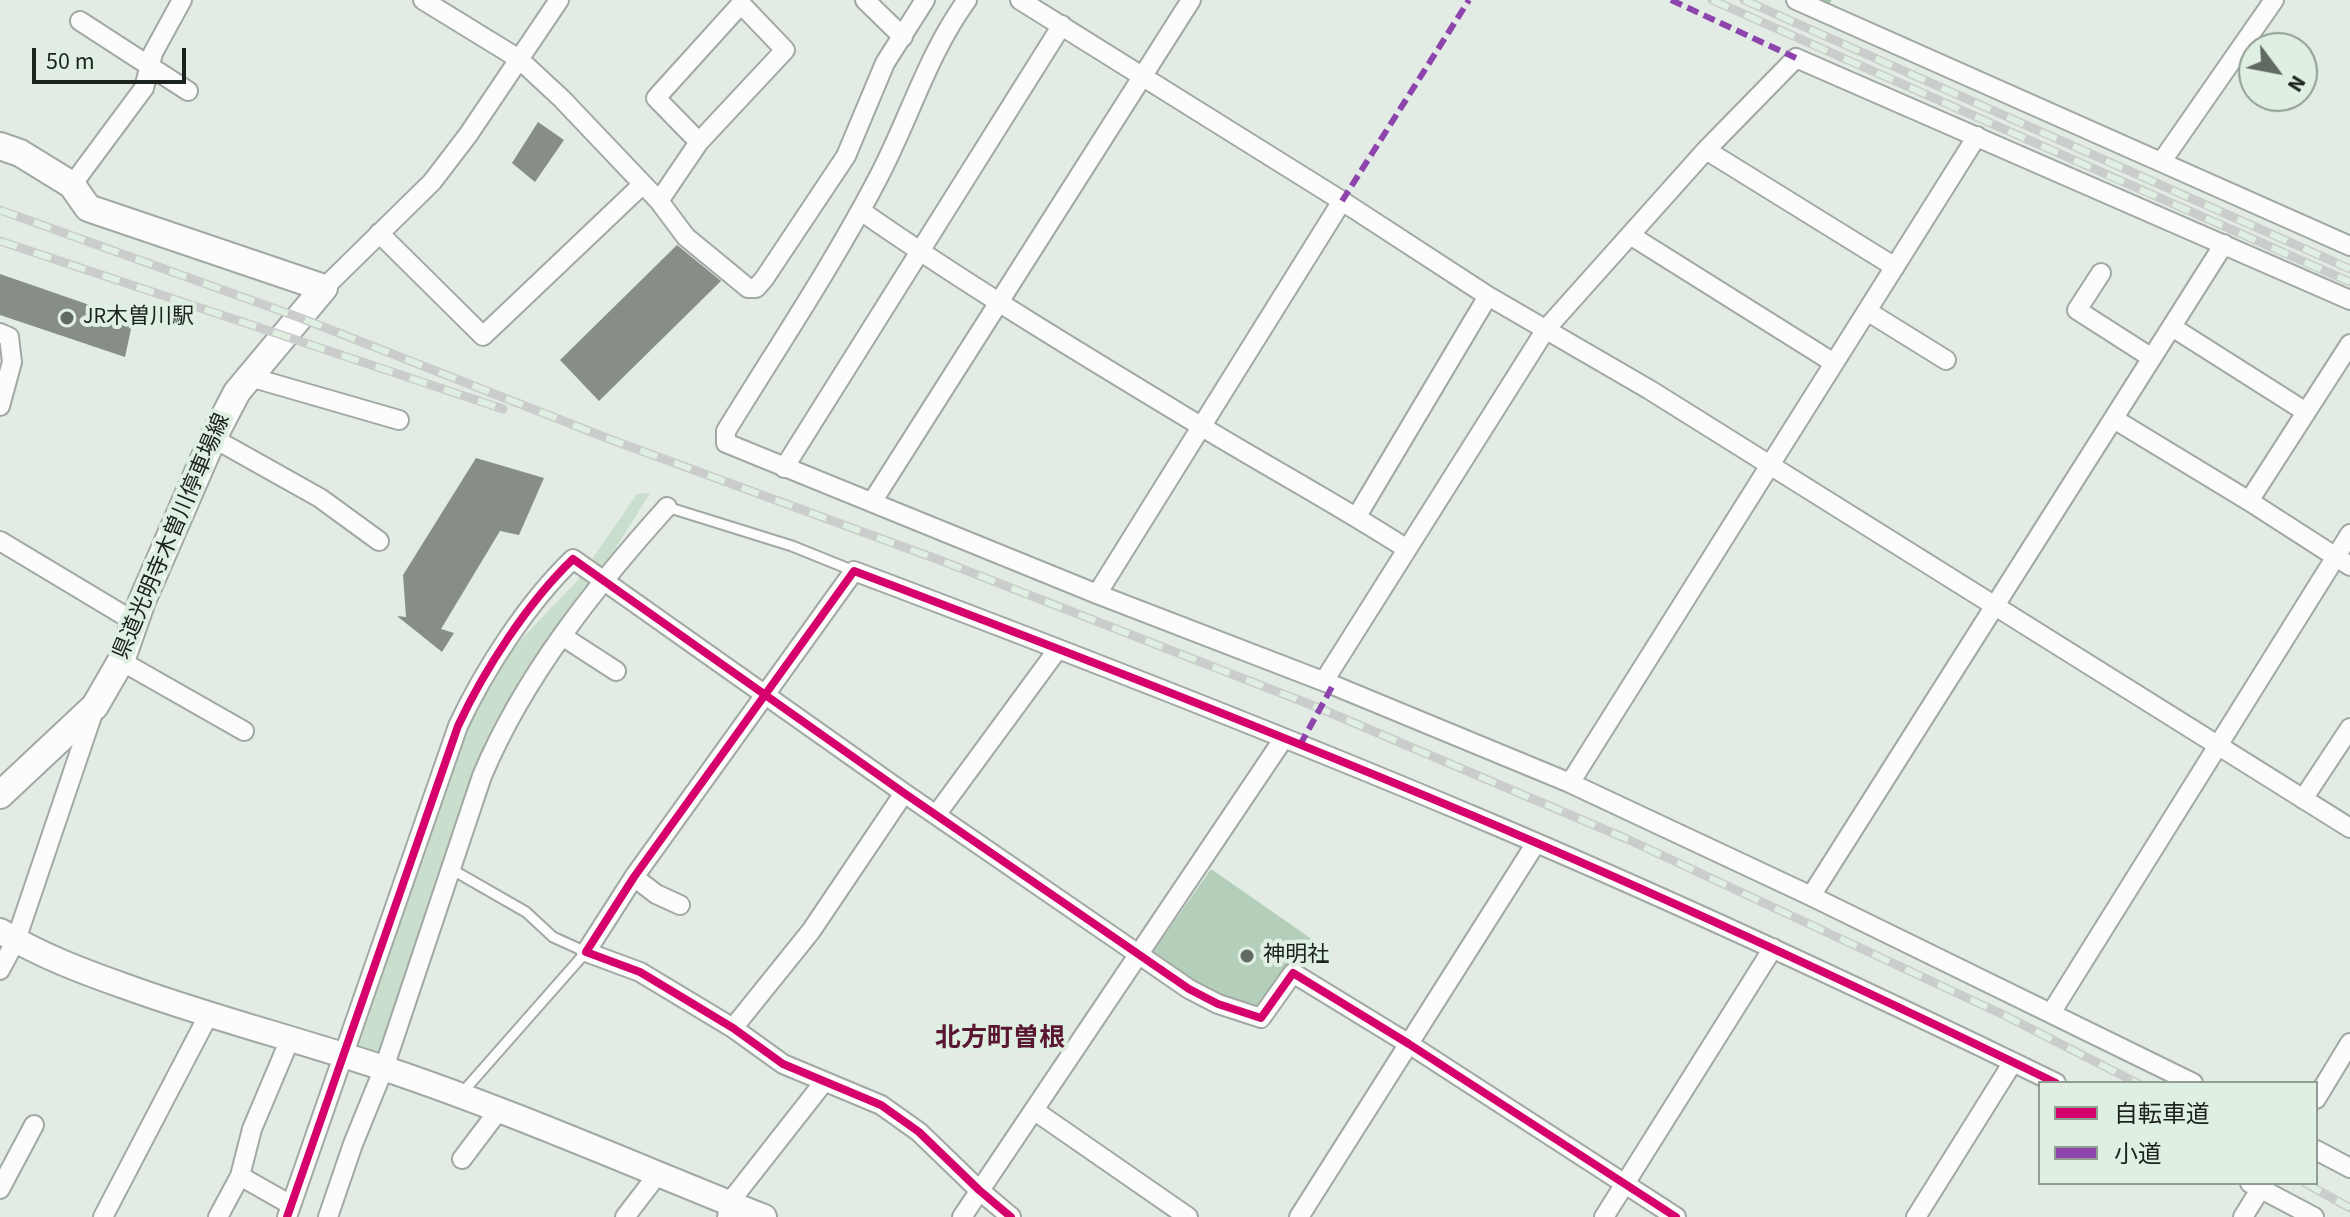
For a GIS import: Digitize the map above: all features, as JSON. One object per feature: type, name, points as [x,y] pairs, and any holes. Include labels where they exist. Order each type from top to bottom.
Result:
[{"type":"main road","points":[[0,146],[20,153],[72,185],[88,208],[324,288]]},
{"type":"main road","name":"県道光明寺木曽川停車場線","points":[[0,795],[95,706],[121,661],[213,438],[237,392],[324,288]]},
{"type":"street","points":[[72,185],[144,88],[153,53],[182,0]]},
{"type":"street","points":[[423,0],[519,59],[562,99],[659,201],[686,237],[748,288],[756,288],[828,186],[846,156],[885,63],[925,0]]},
{"type":"street","points":[[324,288],[432,182],[468,135],[559,0]]},
{"type":"street","points":[[865,0],[903,37]]},
{"type":"street","points":[[967,0],[932,56],[886,163],[861,211],[726,431],[725,439],[730,445],[1097,594],[1324,681],[1570,783],[1811,896],[2189,1081]]},
{"type":"street","points":[[1020,0],[1488,296],[1650,390],[2350,828]]},
{"type":"street","points":[[872,502],[1191,0]]},
{"type":"street","points":[[1796,0],[1836,8],[2350,246]]},
{"type":"street","points":[[2162,161],[2274,0]]},
{"type":"street","points":[[659,201],[699,142],[785,50],[741,4],[656,98],[699,142]]},
{"type":"street","points":[[80,21],[188,91]]},
{"type":"street","points":[[784,468],[1062,25]]},
{"type":"street","points":[[1324,681],[1546,329],[1706,150],[1796,58],[2350,300]]},
{"type":"street","points":[[1570,783],[1977,136]]},
{"type":"street","points":[[1706,150],[1895,267]]},
{"type":"street","points":[[379,233],[483,336],[643,184]]},
{"type":"street","points":[[1097,594],[1342,201]]},
{"type":"street","points":[[861,211],[919,252],[1200,426],[1357,516],[1407,549]]},
{"type":"street","points":[[1630,235],[1834,363]]},
{"type":"street","points":[[1811,896],[2224,244]]},
{"type":"street","points":[[2101,273],[2077,310],[2152,358]]},
{"type":"street","points":[[1357,516],[1488,296]]},
{"type":"street","points":[[1867,311],[1946,360]]},
{"type":"street","points":[[2172,327],[2306,412]]},
{"type":"street","points":[[0,333],[9,337],[12,362],[0,406]]},
{"type":"street","points":[[2249,501],[2350,344]]},
{"type":"street","points":[[250,377],[399,420]]},
{"type":"street","points":[[2114,419],[2343,562]]},
{"type":"street","points":[[213,438],[320,498],[379,541]]},
{"type":"street","points":[[328,1217],[384,1068],[482,776],[500,733],[562,636],[604,580],[667,507]]},
{"type":"street","points":[[2051,1013],[2217,746],[2343,562],[2350,534]]},
{"type":"street","points":[[0,541],[135,622]]},
{"type":"street","points":[[240,1176],[289,1211],[458,726],[476,687],[530,611],[573,559],[904,793],[1189,989],[1218,1004],[1261,1018],[1293,973],[1409,1044],[1676,1217]]},
{"type":"street","points":[[1011,1217],[919,1132],[881,1105],[783,1064],[733,1028],[640,972],[586,952],[634,877],[854,571],[1284,738],[1536,843],[1773,948],[2052,1081]]},
{"type":"street","points":[[562,636],[616,671]]},
{"type":"street","points":[[936,815],[1058,649]]},
{"type":"street","points":[[121,661],[244,731]]},
{"type":"street","points":[[0,970],[8,936],[95,706]]},
{"type":"street","points":[[2303,799],[2350,728]]},
{"type":"street","points":[[962,1217],[1284,738]]},
{"type":"street","points":[[733,1028],[811,931],[904,793]]},
{"type":"street","points":[[1299,1217],[1536,843]]},
{"type":"street","points":[[634,877],[656,894],[680,905]]},
{"type":"street","points":[[8,936],[95,976],[208,1016],[343,1055],[461,1094],[658,1174],[728,1210],[764,1217]]},
{"type":"street","points":[[1604,1217],[1773,948]]},
{"type":"street","points":[[103,1217],[208,1016]]},
{"type":"street","points":[[218,1217],[240,1176],[252,1129],[290,1039]]},
{"type":"street","points":[[2318,1096],[2350,1043]]},
{"type":"street","points":[[1916,1217],[2013,1062]]},
{"type":"street","points":[[728,1210],[824,1082]]},
{"type":"street","points":[[462,1159],[499,1110]]},
{"type":"street","points":[[1035,1111],[1188,1217]]},
{"type":"street","points":[[0,1189],[34,1125]]},
{"type":"street","points":[[2318,1151],[2350,1168]]},
{"type":"street","points":[[625,1217],[658,1174]]},
{"type":"street","points":[[2243,1217],[2258,1185],[2314,1217]]},
{"type":"lane","points":[[667,507],[792,546],[854,571]]},
{"type":"lane","points":[[451,869],[526,912],[553,937],[586,952],[461,1094]]},
{"type":"green space","points":[[650,493],[500,733],[384,1068],[343,1055],[476,687],[577,581],[637,494]]},
{"type":"green space","points":[[1211,869],[1313,940],[1261,1018],[1146,962]]},
{"type":"building","points":[[538,122],[564,140],[535,182],[512,163]]},
{"type":"building","points":[[677,245],[721,281],[599,401],[560,360]]},
{"type":"building","name":"JR木曽川駅","points":[[0,274],[133,320],[125,357],[0,315]]},
{"type":"building","points":[[476,458],[544,478],[519,535],[500,531],[441,629],[454,633],[442,652],[397,616],[406,617],[403,575]]},
{"type":"railway","points":[[1712,0],[2350,282]]},
{"type":"railway","points":[[1744,0],[2350,269]]},
{"type":"railway","points":[[0,210],[298,317],[612,440],[942,561],[1319,708],[1627,839],[2006,1016],[2133,1081]]},
{"type":"railway","points":[[0,241],[503,409]]},
{"type":"railway","points":[[2309,1185],[2350,1208]]},
{"type":"marked path","points":[[1342,201],[1469,0]]},
{"type":"marked path","points":[[1671,0],[1796,58]]},
{"type":"marked path","points":[[1300,745],[1333,685]]},
{"type":"cycle path","points":[[287,1217],[458,726],[508,638],[540,595],[573,559],[904,793],[1189,989],[1218,1004],[1261,1018],[1293,973],[1409,1044],[1676,1217]]},
{"type":"cycle path","points":[[1011,1217],[919,1132],[881,1105],[783,1064],[733,1028],[640,972],[586,952],[634,877],[854,571],[1164,690],[1471,815],[1765,945],[2052,1081]]},
{"type":"place","name":"JR木曽川駅","points":[[67,318]]},
{"type":"place","name":"神明社","points":[[1247,956]]},
{"type":"district","name":"北方町曽根","points":[[1000,1040]]}]
